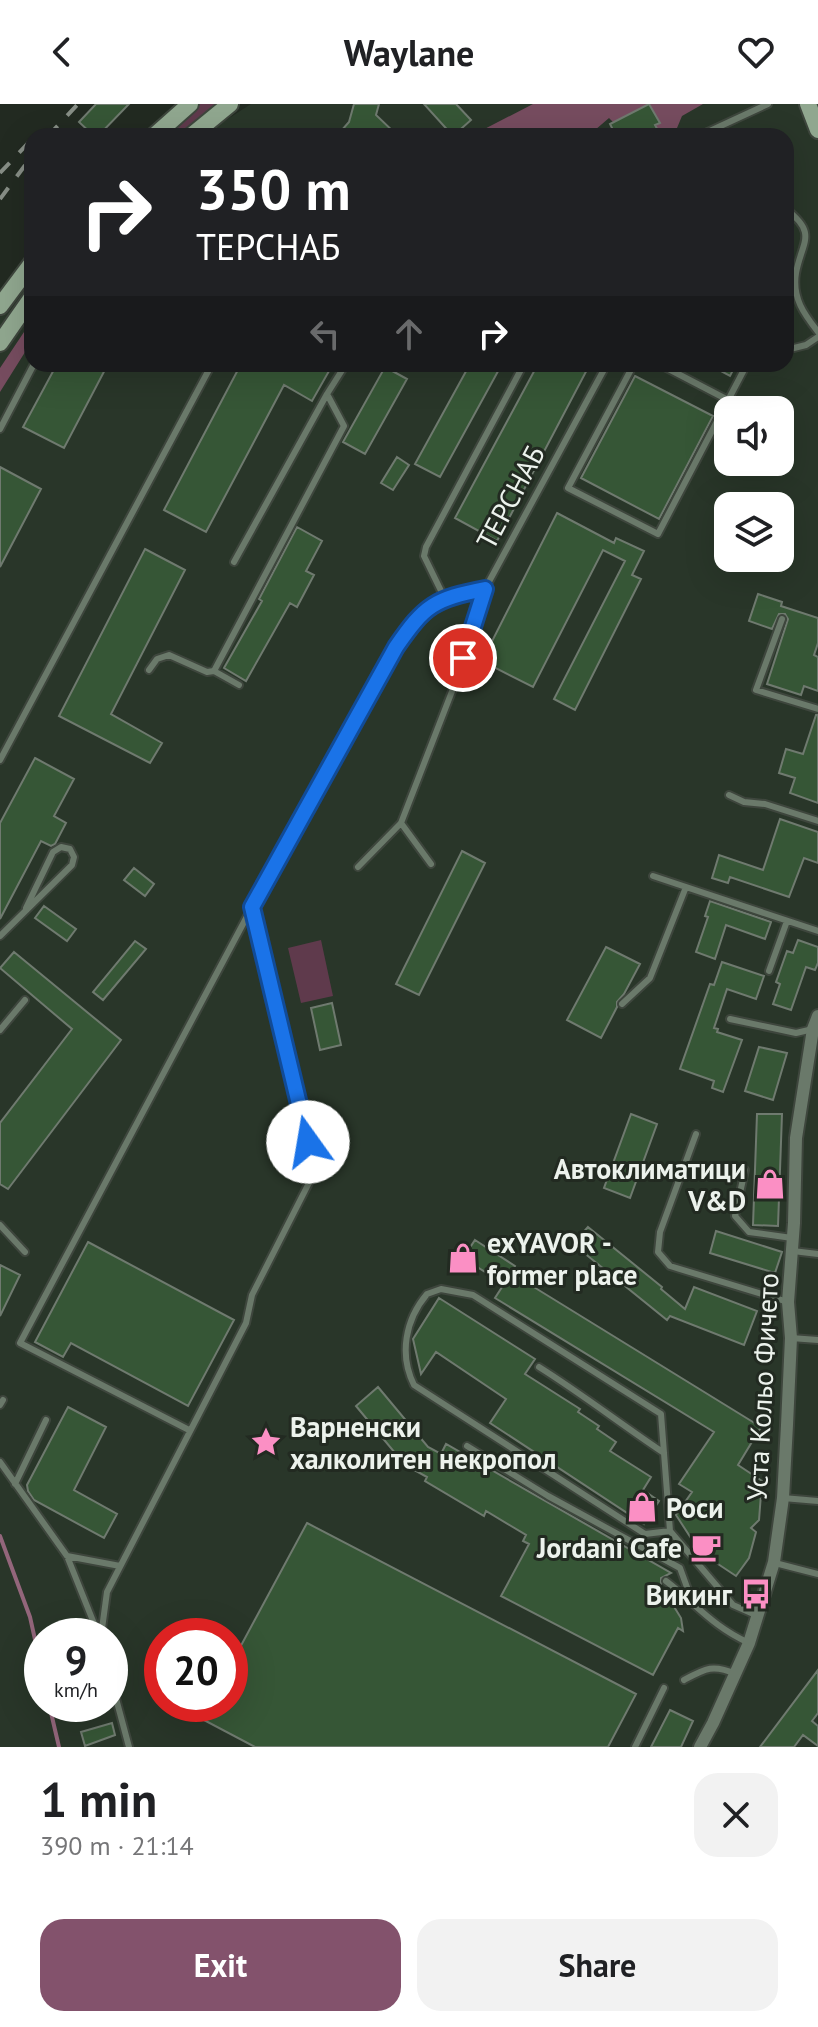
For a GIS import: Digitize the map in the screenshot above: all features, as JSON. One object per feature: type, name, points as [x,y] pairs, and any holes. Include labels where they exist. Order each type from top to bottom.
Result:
[{"type":"main road","points":[[163,128],[190,104]]},
{"type":"main road","points":[[201,128],[230,104]]},
{"type":"main road","points":[[808,104],[818,130]]},
{"type":"main road","points":[[0,306],[24,274]]},
{"type":"main road","points":[[0,343],[24,308]]},
{"type":"street","name":"Уста Кольо Фичето","points":[[700,1747],[749,1643],[774,1562],[783,1498],[796,1138],[813,1029],[818,1016]]},
{"type":"lane","points":[[716,128],[768,104]]},
{"type":"lane","points":[[794,214],[804,221],[810,238],[796,273],[796,296],[800,309],[818,334],[806,345],[794,348]]},
{"type":"lane","points":[[0,429],[30,372]]},
{"type":"lane","points":[[0,760],[208,372]]},
{"type":"lane","points":[[234,562],[341,372]]},
{"type":"lane","points":[[445,599],[424,556],[426,547],[520,372]]},
{"type":"lane","name":"ТЕРСНАБ","points":[[358,867],[401,823],[456,681],[485,589],[603,372]]},
{"type":"lane","points":[[630,372],[568,488],[658,534],[714,427]]},
{"type":"lane","points":[[674,372],[720,396]]},
{"type":"lane","points":[[730,396],[743,372]]},
{"type":"lane","points":[[214,671],[344,426],[327,394]]},
{"type":"lane","points":[[189,1430],[20,1343],[252,907],[396,647],[420,613],[445,599],[485,589]]},
{"type":"lane","points":[[782,619],[756,690],[818,709]]},
{"type":"lane","points":[[149,670],[157,659],[169,655],[207,672],[214,671],[239,685]]},
{"type":"lane","points":[[729,795],[744,802],[765,804],[818,821]]},
{"type":"lane","points":[[401,823],[431,864]]},
{"type":"lane","points":[[0,936],[72,865],[74,857],[70,849],[61,847],[53,852],[26,908]]},
{"type":"lane","points":[[653,876],[818,931]]},
{"type":"lane","points":[[622,1004],[650,978],[686,887]]},
{"type":"lane","points":[[103,1618],[107,1592],[246,1323],[252,1295],[315,1171],[252,907]]},
{"type":"lane","points":[[769,971],[787,921]]},
{"type":"lane","points":[[0,1030],[25,1000]]},
{"type":"lane","points":[[730,1019],[796,1033],[813,1029]]},
{"type":"lane","points":[[696,1134],[660,1232],[658,1252],[670,1266],[788,1302]]},
{"type":"lane","points":[[745,1170],[735,1216],[749,1232],[818,1254]]},
{"type":"lane","points":[[0,1225],[25,1252]]},
{"type":"lane","points":[[670,1531],[645,1534],[414,1385],[408,1371],[405,1337],[427,1294],[441,1289],[473,1295],[661,1414],[670,1531],[733,1605],[758,1616]]},
{"type":"lane","points":[[791,1338],[818,1340]]},
{"type":"lane","points":[[539,1367],[664,1453]]},
{"type":"lane","points":[[15,1484],[46,1420]]},
{"type":"lane","points":[[467,1446],[548,1496],[680,1568],[692,1601]]},
{"type":"lane","points":[[0,1462],[67,1556],[93,1618]]},
{"type":"lane","points":[[783,1498],[818,1501]]},
{"type":"lane","points":[[67,1556],[120,1566]]},
{"type":"lane","points":[[774,1562],[818,1574]]},
{"type":"lane","points":[[666,1581],[718,1626],[749,1643]]},
{"type":"lane","points":[[684,1680],[701,1670],[718,1667],[736,1674]]},
{"type":"lane","points":[[635,1747],[664,1688]]},
{"type":"lane","points":[[122,1722],[129,1747]]},
{"type":"shaded area","points":[[190,104],[230,104],[201,128],[163,128]]},
{"type":"shaded area","points":[[251,104],[818,104],[818,1747],[0,1747],[0,301],[24,282],[24,372],[794,372],[794,128],[214,128]]},
{"type":"shaded area","points":[[533,104],[703,104],[682,116],[677,128],[619,128],[609,118],[597,128],[486,128]]},
{"type":"shaded area","points":[[24,332],[24,354],[0,392],[0,368]]},
{"type":"shaded area","points":[[321,940],[333,996],[301,1003],[288,948]]},
{"type":"building","points":[[96,104],[129,104],[106,128],[85,128],[79,122]]},
{"type":"building","points":[[354,104],[379,104],[376,115],[390,128],[344,128],[349,122]]},
{"type":"building","points":[[424,104],[456,104],[471,120],[462,128],[446,128]]},
{"type":"building","points":[[649,104],[660,123],[655,125],[657,128],[612,128],[610,124]]},
{"type":"building","points":[[53,372],[104,372],[64,448],[23,427]]},
{"type":"building","points":[[237,372],[328,372],[312,401],[284,385],[206,532],[164,510]]},
{"type":"building","points":[[382,372],[394,372],[407,379],[365,454],[343,442]]},
{"type":"building","points":[[466,372],[498,372],[440,477],[415,464]]},
{"type":"building","points":[[534,372],[586,372],[497,541],[455,518]]},
{"type":"building","points":[[635,376],[713,416],[659,519],[581,478]]},
{"type":"building","points":[[397,457],[409,465],[393,490],[381,483]]},
{"type":"building","points":[[0,467],[41,489],[0,567]]},
{"type":"building","points":[[557,513],[614,543],[616,538],[644,551],[632,575],[641,579],[575,710],[554,699],[625,561],[603,550],[533,687],[482,661]]},
{"type":"building","points":[[297,527],[322,541],[306,571],[314,575],[297,607],[290,603],[246,681],[224,668],[262,601],[259,599]]},
{"type":"building","points":[[145,549],[185,570],[111,714],[162,743],[150,763],[59,716]]},
{"type":"building","points":[[758,594],[782,602],[781,606],[818,618],[818,643],[814,655],[818,657],[818,691],[804,686],[801,695],[767,684],[788,619],[785,614],[779,614],[772,629],[749,621]]},
{"type":"building","points":[[816,715],[818,803],[790,793],[795,778],[779,773],[786,749],[803,754]]},
{"type":"building","points":[[35,758],[74,779],[54,816],[66,823],[55,844],[51,846],[41,841],[0,919],[0,823]]},
{"type":"building","points":[[780,819],[818,832],[818,863],[804,858],[789,897],[730,877],[728,883],[712,878],[719,855],[763,870]]},
{"type":"building","points":[[462,851],[485,863],[419,995],[396,984]]},
{"type":"building","points":[[134,868],[154,884],[145,896],[124,880]]},
{"type":"building","points":[[710,901],[771,922],[765,939],[726,925],[715,959],[696,952]]},
{"type":"building","points":[[44,906],[76,929],[67,941],[35,918]]},
{"type":"building","points":[[798,940],[818,947],[818,963],[815,970],[806,967],[791,1010],[773,1004],[780,984],[776,982],[787,951],[793,953]]},
{"type":"building","points":[[135,941],[146,949],[103,1000],[93,992]]},
{"type":"building","points":[[606,947],[640,964],[617,1002],[601,1038],[567,1020]]},
{"type":"building","points":[[14,952],[121,1040],[8,1189],[0,1184],[0,1123],[72,1029],[0,968]]},
{"type":"building","points":[[722,962],[764,976],[756,999],[727,989],[714,1028],[718,1029],[717,1032],[742,1040],[723,1092],[712,1088],[714,1081],[680,1069],[710,984],[714,985]]},
{"type":"building","points":[[332,1003],[341,1045],[320,1050],[311,1008]]},
{"type":"building","points":[[759,1047],[787,1053],[773,1100],[745,1091]]},
{"type":"building","points":[[631,1114],[657,1124],[630,1198],[604,1188]]},
{"type":"building","points":[[757,1114],[782,1114],[778,1226],[753,1225]]},
{"type":"building","points":[[588,1227],[685,1309],[694,1287],[757,1311],[744,1345],[670,1316],[667,1320],[573,1244]]},
{"type":"building","points":[[716,1231],[782,1252],[775,1273],[710,1253]]},
{"type":"building","points":[[475,1240],[515,1266],[511,1273],[761,1427],[738,1465],[762,1481],[759,1520],[751,1528],[756,1532],[749,1558],[736,1576],[700,1552],[676,1515],[692,1492],[679,1484],[714,1432],[495,1298],[504,1284],[463,1258]]},
{"type":"building","points":[[88,1242],[234,1320],[188,1406],[71,1343],[63,1357],[35,1342]]},
{"type":"building","points":[[0,1265],[20,1275],[0,1316]]},
{"type":"building","points":[[439,1298],[535,1359],[525,1374],[580,1409],[578,1412],[616,1442],[610,1451],[651,1477],[643,1490],[659,1501],[644,1524],[490,1423],[506,1399],[436,1352],[421,1374],[413,1339]]},
{"type":"building","points":[[378,1387],[428,1447],[441,1454],[446,1444],[671,1573],[661,1578],[661,1590],[677,1598],[673,1605],[681,1618],[683,1631],[678,1628],[653,1675],[501,1596],[529,1544],[523,1541],[526,1535],[486,1511],[484,1516],[425,1481],[427,1477],[405,1465],[356,1406]]},
{"type":"building","points":[[68,1407],[106,1427],[74,1490],[117,1514],[104,1538],[34,1500],[28,1491],[27,1485]]},
{"type":"building","points":[[307,1523],[636,1694],[608,1747],[255,1747],[208,1722],[248,1722],[248,1633]]},
{"type":"building","points":[[818,1670],[818,1713],[812,1721],[818,1726],[818,1746],[803,1735],[794,1747],[760,1747]]},
{"type":"building","points":[[670,1710],[693,1721],[681,1747],[651,1747]]},
{"type":"building","points":[[112,1723],[115,1735],[85,1746],[81,1732]]},
{"type":"waterway","points":[[0,1536],[30,1618]]},
{"type":"waterway","points":[[53,1722],[59,1747]]},
{"type":"railway","points":[[56,128],[78,104]]},
{"type":"railway","points":[[0,173],[24,148]]},
{"type":"railway","points":[[0,199],[24,167]]},
{"type":"place","name":"Автоклиматици V&D","points":[[770,1184]]},
{"type":"place","name":"exYAVOR - former place","points":[[463,1258]]},
{"type":"place","name":"Варненски халколитен некропол","points":[[266,1442]]},
{"type":"place","name":"Роси","points":[[642,1507]]},
{"type":"place","name":"Jordani Cafe","points":[[706,1547]]},
{"type":"place","name":"Викинг","points":[[756,1594]]},
{"type":"route","points":[[308,1142],[252,907],[396,647],[420,613],[449,597],[485,589],[463,658]]}]
